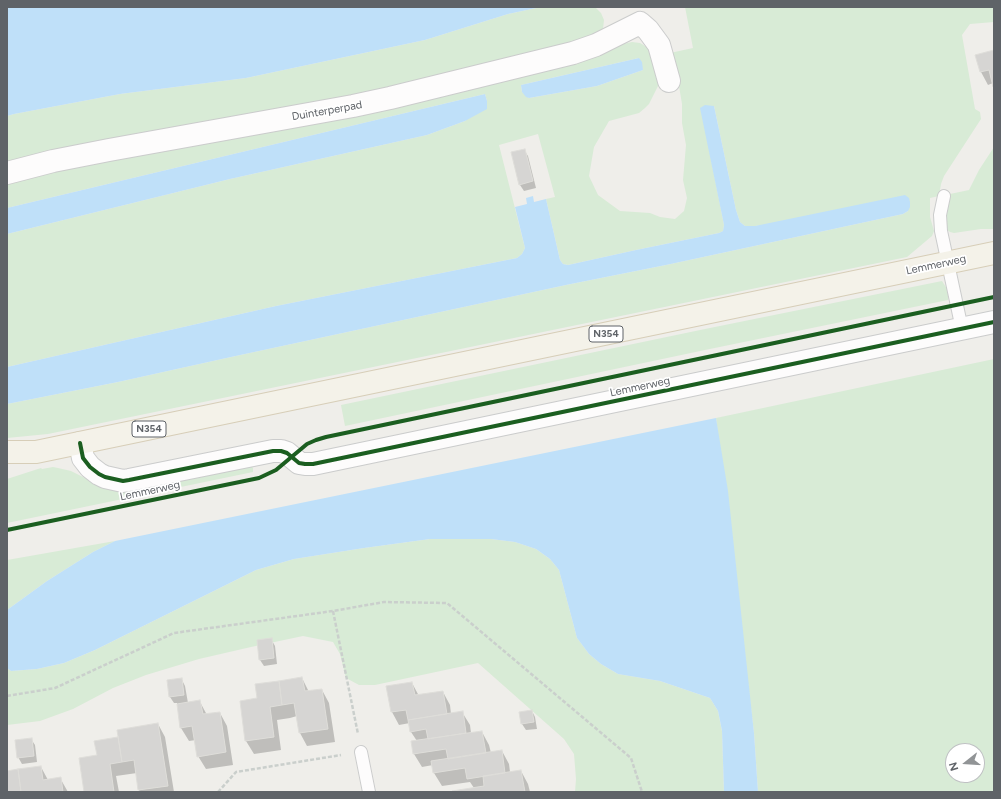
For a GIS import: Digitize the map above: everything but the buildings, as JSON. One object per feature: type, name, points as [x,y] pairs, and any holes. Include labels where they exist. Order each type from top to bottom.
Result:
[{"type":"main road","name":"Lemmerweg","points":[[7,452],[36,452],[994,253]]},
{"type":"main road","name":"Lemmerweg","points":[[7,465],[36,452]]},
{"type":"street","name":"Duinterperpad","points":[[7,173],[53,161],[109,150],[345,108],[396,97],[573,53],[596,45],[642,15],[651,34],[659,45],[669,81]]},
{"type":"street","name":"Lemmerweg","points":[[80,443],[83,458],[90,467],[105,477],[123,481],[273,451],[284,452],[299,463],[313,464],[994,322]]},
{"type":"lane","points":[[944,196],[941,207],[940,223],[962,329]]},
{"type":"lane","points":[[361,752],[369,792]]},
{"type":"path","points":[[7,696],[55,688],[174,633],[333,611],[384,602],[447,603],[631,758],[642,792]]},
{"type":"path","points":[[218,792],[236,772],[361,752],[333,611]]},
{"type":"green space","points":[[541,7],[595,7],[601,13],[604,20],[603,29],[593,38],[443,78],[7,165],[7,116],[120,94],[246,78],[425,40],[508,14]]},
{"type":"green space","points":[[685,7],[994,7],[994,22],[970,24],[962,35],[975,109],[980,112],[981,119],[944,176],[939,196],[930,198],[930,217],[934,231],[932,236],[907,257],[48,434],[7,438],[7,404],[118,382],[566,285],[666,265],[903,214],[908,211],[745,226],[740,222],[736,210],[714,106],[701,108],[724,225],[723,231],[568,265],[563,264],[560,260],[546,199],[555,197],[538,134],[499,145],[525,248],[522,254],[517,258],[276,306],[7,367],[7,234],[230,179],[427,135],[465,121],[487,101],[485,94],[7,208],[7,179],[632,42],[640,43],[651,51],[659,84],[649,104],[639,113],[609,121],[594,147],[589,176],[598,195],[620,211],[650,213],[660,217],[675,219],[684,211],[687,198],[683,180],[686,145],[682,123],[682,104],[679,86],[670,53],[693,48]],"holes":[[[639,58],[643,70],[597,86],[529,98],[522,92],[521,85]]]},
{"type":"green space","points":[[994,147],[994,229],[981,229],[954,233],[950,232],[946,229],[946,222],[950,194],[969,190],[979,170]]},
{"type":"green space","points":[[942,281],[949,292],[948,300],[345,426],[341,405]]},
{"type":"green space","points":[[994,359],[994,792],[758,792],[754,733],[716,418]]},
{"type":"green space","points":[[250,464],[253,468],[253,472],[7,523],[7,479],[41,468],[53,467],[71,471],[87,479],[88,477],[120,491],[132,491]]},
{"type":"green space","points":[[430,539],[491,539],[515,542],[536,549],[550,559],[559,570],[577,638],[589,654],[601,664],[618,674],[660,681],[710,698],[718,711],[722,731],[724,792],[575,792],[576,779],[574,754],[564,739],[478,663],[375,685],[359,685],[346,678],[340,654],[333,642],[303,636],[199,659],[146,675],[113,688],[73,709],[40,721],[7,725],[7,668],[11,671],[37,669],[64,663],[95,650],[256,570],[294,559]]},
{"type":"green space","points":[[115,541],[93,552],[47,581],[7,610],[7,560]]},
{"type":"water","points":[[7,7],[541,7],[508,14],[425,40],[246,78],[120,94],[7,116]]},
{"type":"water","points":[[639,58],[642,62],[643,70],[597,86],[529,98],[522,92],[521,85]]},
{"type":"water","points":[[485,94],[487,109],[465,121],[427,135],[230,179],[7,234],[7,208]]},
{"type":"water","points":[[705,105],[714,106],[736,210],[740,222],[745,226],[755,226],[905,195],[909,198],[910,202],[908,211],[903,214],[666,265],[566,285],[118,382],[7,404],[7,367],[276,306],[517,258],[522,254],[525,248],[515,207],[527,204],[526,198],[533,196],[534,202],[546,199],[560,260],[563,264],[568,265],[719,233],[723,231],[724,225],[700,108]]},
{"type":"water","points":[[716,418],[728,491],[754,733],[758,792],[724,792],[722,731],[718,711],[710,698],[660,681],[618,674],[601,664],[589,654],[577,638],[559,570],[550,559],[536,549],[515,542],[491,539],[430,539],[294,559],[256,570],[95,650],[64,663],[37,669],[11,671],[7,668],[7,610],[47,581],[93,552],[115,541]]},
{"type":"cycle path","points":[[7,530],[259,478],[276,470],[307,444],[326,437],[994,297]]},
{"type":"cycle path","points":[[80,443],[83,458],[90,467],[105,477],[123,481],[273,451],[287,453],[299,463],[313,464],[994,322]]}]
